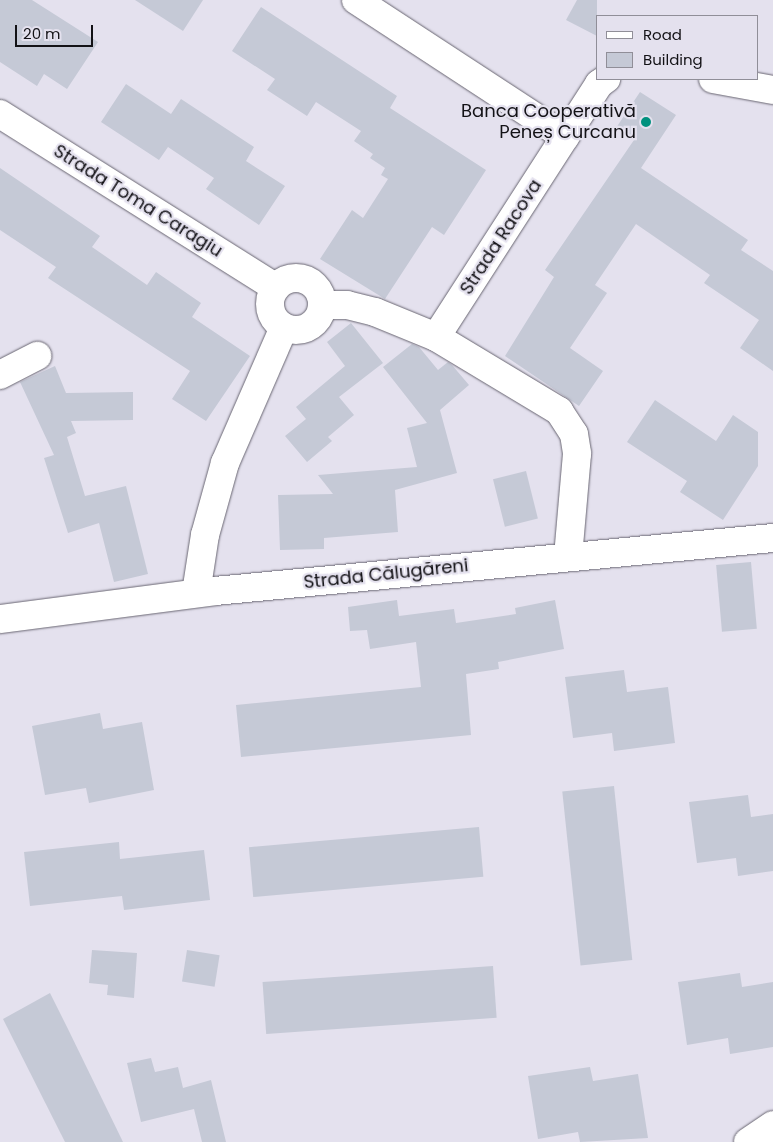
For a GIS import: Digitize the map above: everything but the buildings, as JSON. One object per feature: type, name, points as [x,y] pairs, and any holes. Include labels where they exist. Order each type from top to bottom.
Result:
[{"type":"street","points":[[356,0],[565,137]]},
{"type":"street","name":"Strada Racova","points":[[436,336],[599,84],[605,80]]},
{"type":"street","points":[[718,80],[773,90]]},
{"type":"street","name":"Strada Toma Caragiu","points":[[0,114],[276,288]]},
{"type":"street","points":[[290,279],[306,280],[318,290],[322,305],[320,314],[309,326],[301,330],[284,327],[272,313],[270,304],[276,288],[290,279]]},
{"type":"street","points":[[322,305],[347,305],[375,312],[436,336],[559,411],[569,423],[577,454],[568,556]]},
{"type":"street","points":[[196,593],[205,535],[225,463],[284,327]]},
{"type":"street","points":[[0,375],[37,356]]},
{"type":"street","name":"Strada Călugăreni","points":[[0,619],[196,593],[568,556],[773,538]]},
{"type":"street","points":[[748,1142],[773,1125]]},
{"type":"place","name":"Banca Cooperativă Peneș Curcanu","points":[[646,122]]}]
